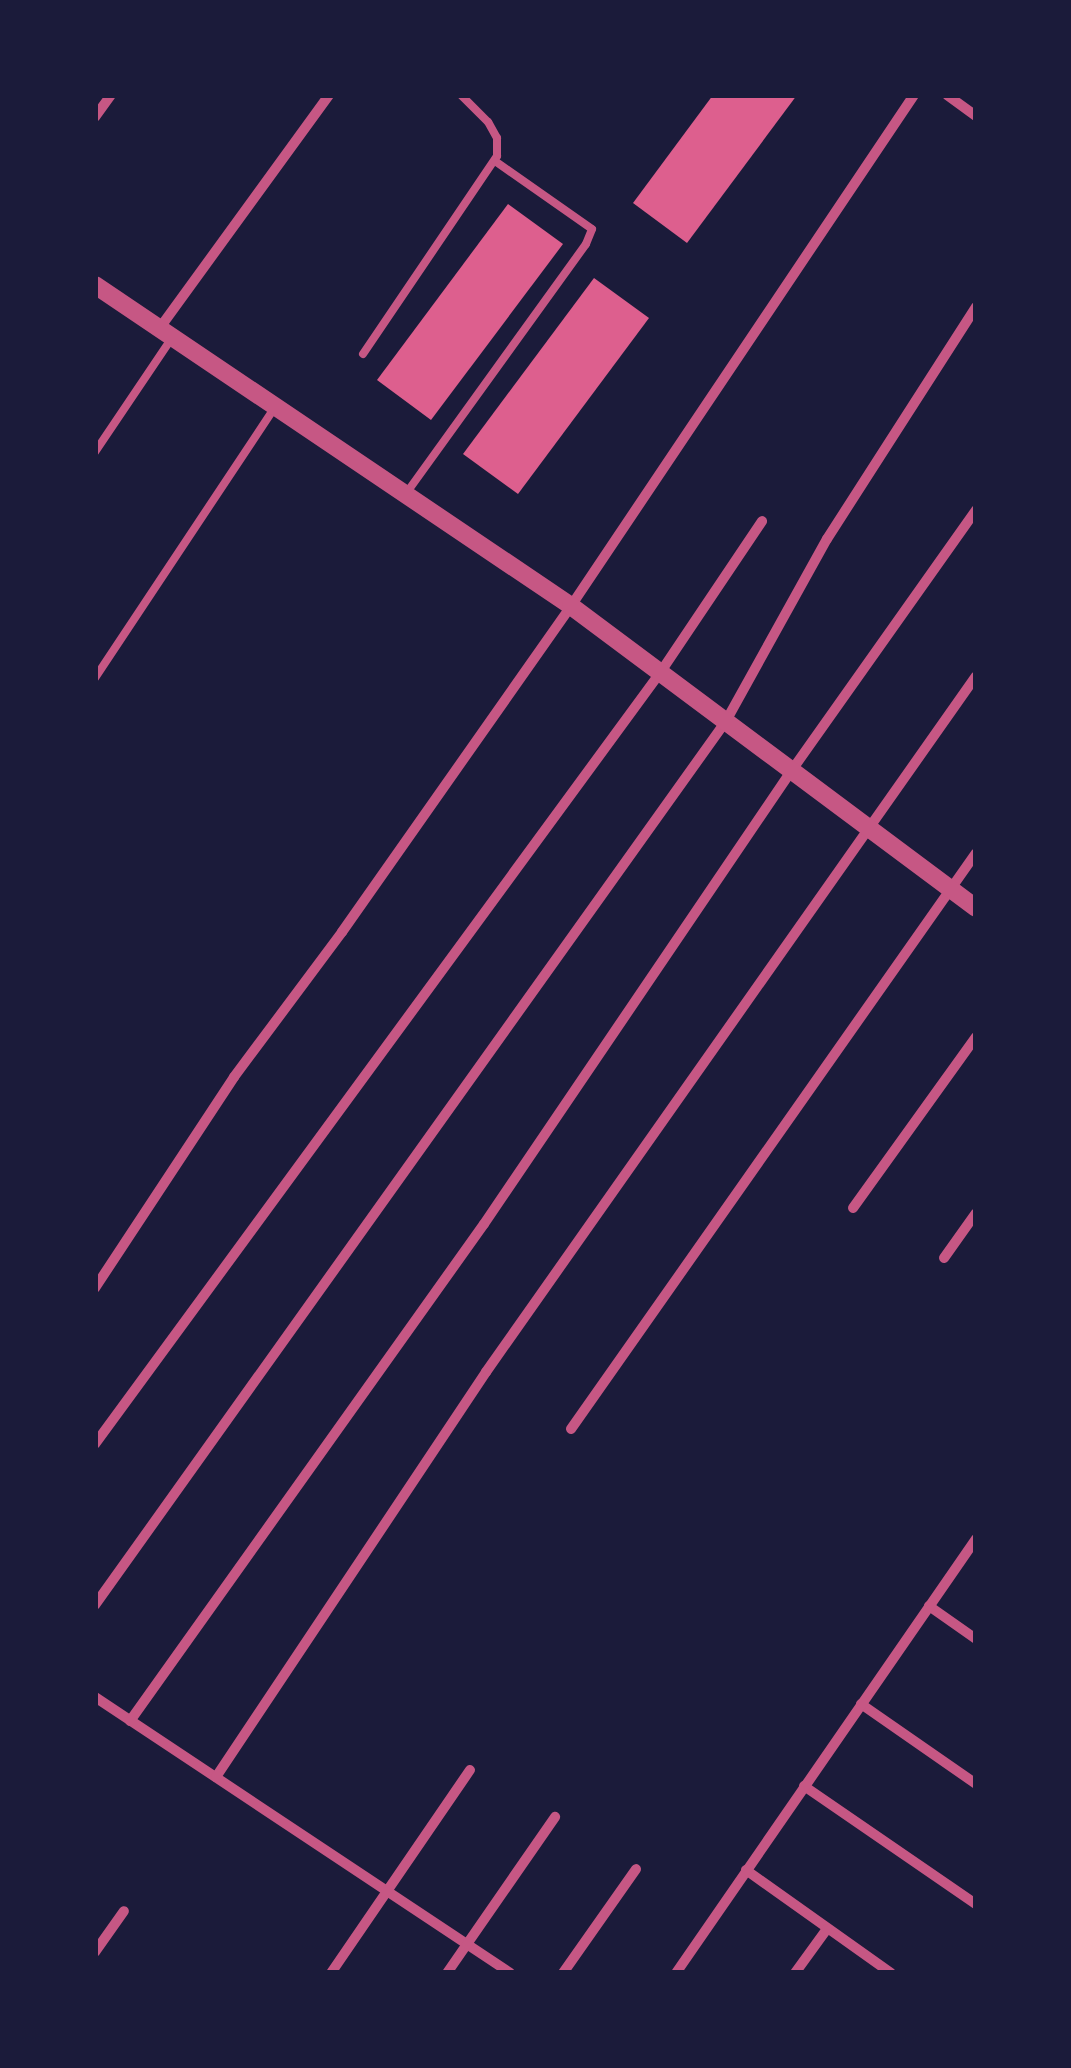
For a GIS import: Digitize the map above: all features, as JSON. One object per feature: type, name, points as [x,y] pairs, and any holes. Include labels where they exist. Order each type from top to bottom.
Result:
[{"type":"street","points":[[95,117],[111,95]]},
{"type":"street","points":[[166,333],[329,95]]},
{"type":"street","points":[[95,1288],[234,1076],[342,932],[570,606],[914,95]]},
{"type":"street","points":[[947,95],[976,116]]},
{"type":"street","points":[[95,285],[570,606],[976,908]]},
{"type":"street","points":[[95,1605],[726,721],[826,539],[976,306]]},
{"type":"street","points":[[130,1721],[484,1224],[792,770],[976,510]]},
{"type":"street","points":[[95,1444],[660,672],[762,522]]},
{"type":"street","points":[[216,1777],[486,1372],[976,676]]},
{"type":"street","points":[[572,1429],[976,853]]},
{"type":"street","points":[[852,1208],[976,1038]]},
{"type":"street","points":[[944,1258],[976,1214]]},
{"type":"street","points":[[676,1973],[976,1539]]},
{"type":"street","points":[[929,1606],[976,1639]]},
{"type":"street","points":[[95,1697],[510,1973]]},
{"type":"street","points":[[861,1704],[976,1784]]},
{"type":"street","points":[[330,1973],[470,1770]]},
{"type":"street","points":[[804,1786],[976,1904]]},
{"type":"street","points":[[447,1973],[554,1817]]},
{"type":"street","points":[[563,1973],[636,1868]]},
{"type":"street","points":[[746,1870],[891,1973]]},
{"type":"street","points":[[95,1952],[124,1910]]},
{"type":"street","points":[[795,1973],[827,1928]]},
{"type":"lane","points":[[363,354],[495,160],[497,138],[488,122],[461,95]]},
{"type":"lane","points":[[406,494],[586,244],[592,229],[495,160]]},
{"type":"lane","points":[[95,452],[166,333]]},
{"type":"lane","points":[[95,678],[275,406]]},
{"type":"building","points":[[713,95],[797,95],[687,243],[633,203]]},
{"type":"building","points":[[508,204],[563,244],[431,420],[377,380]]},
{"type":"building","points":[[594,278],[649,318],[518,494],[463,454]]}]
